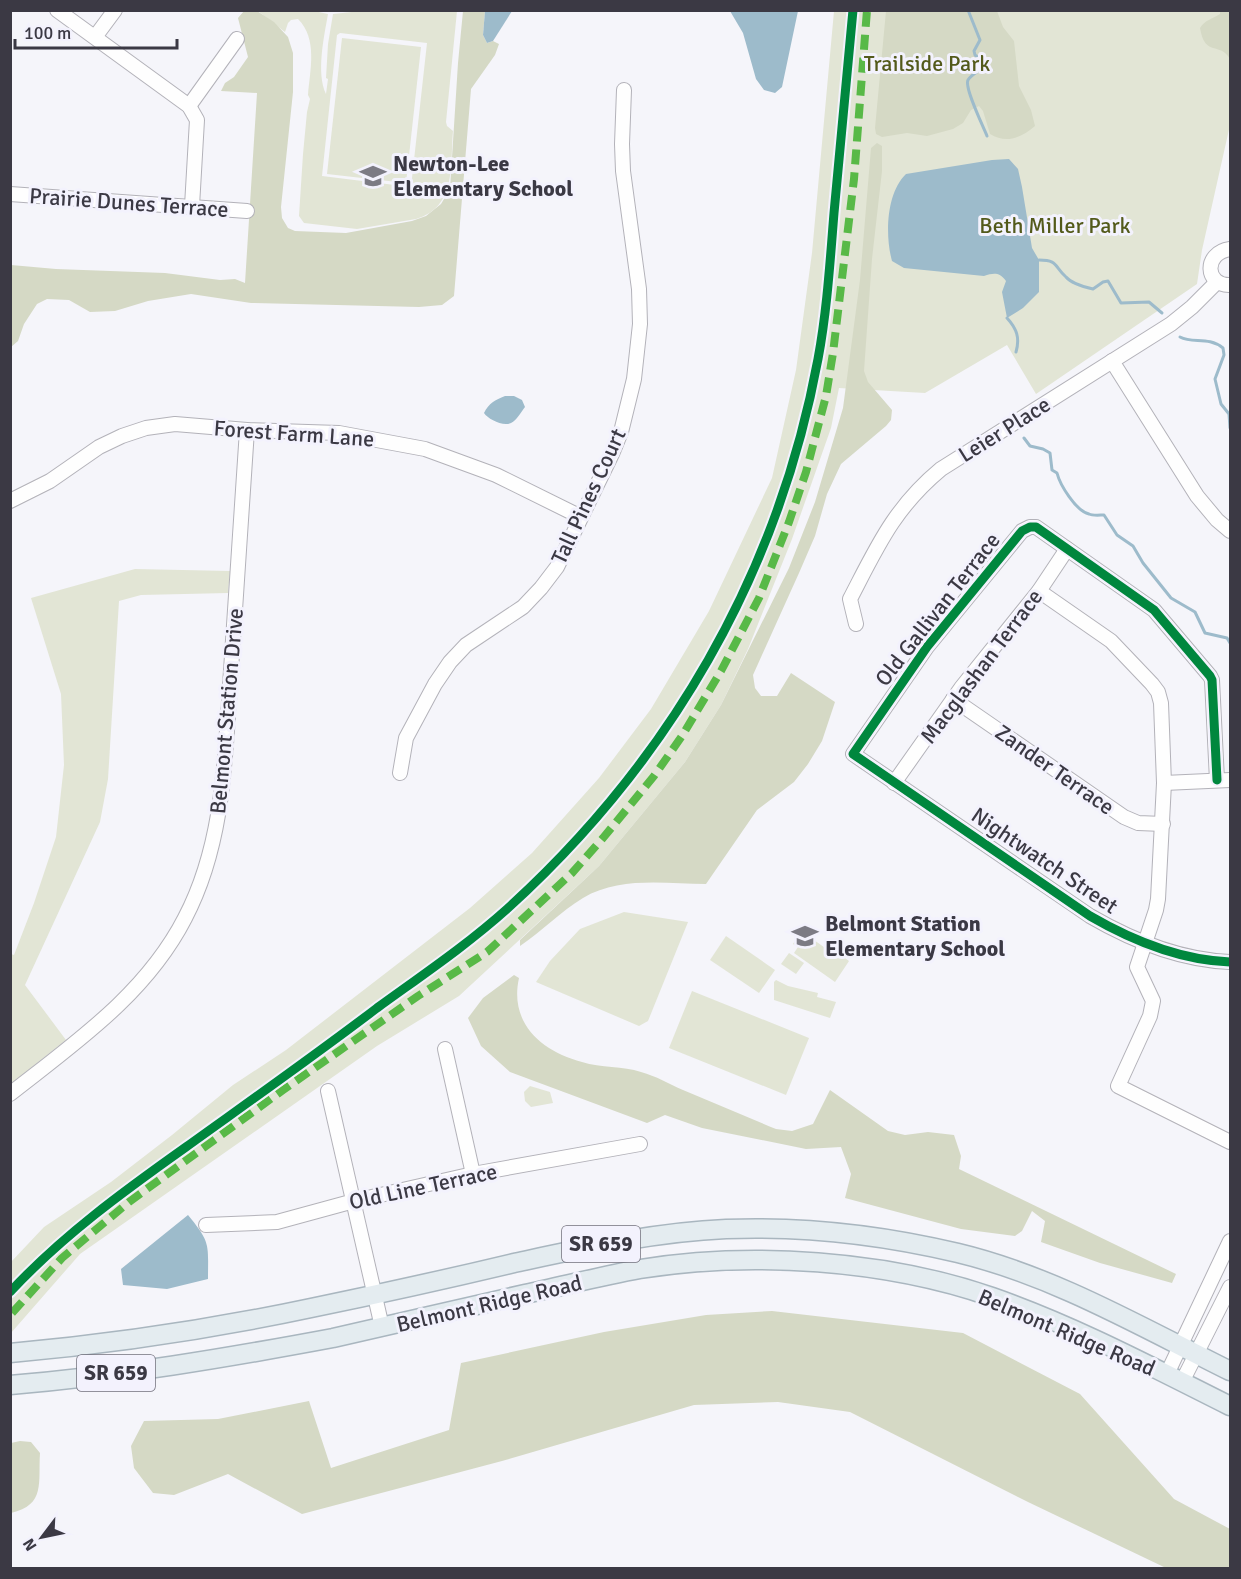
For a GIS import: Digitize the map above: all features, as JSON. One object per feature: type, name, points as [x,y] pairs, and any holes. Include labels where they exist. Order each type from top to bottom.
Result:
[{"type":"main road","name":"Belmont Ridge Road","points":[[10,1353],[204,1328],[308,1309],[604,1244],[726,1229],[801,1230],[861,1235],[961,1254],[1016,1271],[1074,1294],[1230,1371]]},
{"type":"main road","name":"Belmont Ridge Road","points":[[10,1385],[57,1381],[282,1348],[641,1269],[710,1262],[798,1262],[835,1264],[908,1276],[990,1297],[1074,1330],[1230,1406]]},
{"type":"street","points":[[57,10],[189,106],[197,120],[192,206]]},
{"type":"street","points":[[95,37],[115,10]]},
{"type":"street","points":[[189,106],[237,39]]},
{"type":"street","name":"Tall Pines Court","points":[[400,773],[406,738],[435,684],[450,662],[466,645],[523,607],[557,567],[621,432],[634,379],[640,324],[639,289],[623,171],[624,90]]},
{"type":"street","name":"Prairie Dunes Terrace","points":[[10,194],[247,211]]},
{"type":"street","points":[[1224,284],[1212,274],[1210,266],[1214,257],[1221,251],[1230,249]]},
{"type":"street","name":"Leier Place","points":[[856,624],[850,599],[891,522],[923,484],[941,469],[1171,324],[1224,284]]},
{"type":"street","points":[[1112,361],[1197,496],[1217,520],[1230,531]]},
{"type":"street","name":"Forest Farm Lane","points":[[10,501],[50,481],[99,447],[122,436],[146,428],[175,424],[247,430],[339,433],[425,449],[496,476],[581,517]]},
{"type":"street","name":"Belmont Station Drive","points":[[10,1094],[123,1002],[166,948],[185,918],[211,850],[223,787],[247,430]]},
{"type":"street","name":"Old Gallivan Terrace","points":[[854,754],[927,646],[1022,531],[1036,527],[1067,549]]},
{"type":"street","points":[[1067,549],[1154,610],[1212,680],[1224,780],[1164,783]]},
{"type":"street","name":"Macglashan Terrace","points":[[894,783],[953,699],[1039,591],[1067,549]]},
{"type":"street","points":[[1039,591],[1111,641],[1152,684],[1161,702],[1164,783],[1156,910],[1137,967],[1153,1000],[1150,1016],[1118,1086],[1230,1142]]},
{"type":"street","name":"Zander Terrace","points":[[953,699],[1124,817],[1138,823],[1163,824]]},
{"type":"street","name":"Nightwatch Street","points":[[854,754],[1090,916],[1116,931],[1144,944],[1194,958],[1230,962]]},
{"type":"street","points":[[445,1049],[473,1174]]},
{"type":"street","points":[[328,1091],[382,1327]]},
{"type":"street","name":"Old Line Terrace","points":[[206,1225],[277,1222],[354,1201],[473,1174],[640,1144]]},
{"type":"street","points":[[1175,1378],[1180,1347],[1230,1241]]},
{"type":"street","points":[[1175,1378],[1197,1355],[1230,1287]]},
{"type":"green space","points":[[244,11],[257,11],[274,22],[288,37],[293,53],[293,92],[281,207],[282,218],[288,228],[295,231],[346,233],[412,221],[426,216],[441,204],[450,189],[463,11],[485,11],[483,35],[487,43],[493,41],[499,44],[495,55],[471,89],[454,296],[442,305],[419,307],[251,303],[191,294],[148,301],[115,311],[90,312],[69,300],[47,299],[37,304],[24,324],[18,341],[11,347],[11,265],[165,273],[220,280],[235,279],[245,283],[257,93],[221,91],[225,83],[234,77],[248,57],[238,18]]},
{"type":"green space","points":[[258,11],[314,11],[328,14],[321,66],[326,94],[328,44],[333,14],[361,11],[457,11],[446,122],[453,131],[449,183],[439,205],[416,219],[357,229],[304,223],[299,216],[303,154],[310,99],[308,95],[310,45],[304,27],[298,19],[288,23],[285,32]],"holes":[[[340,33],[427,43],[411,187],[322,176],[337,35]]]},
{"type":"green space","points":[[834,11],[1230,11],[1230,125],[1202,250],[1197,284],[1036,394],[1007,345],[925,393],[839,388],[831,428],[792,539],[748,649],[721,705],[685,762],[599,866],[459,996],[377,1046],[80,1254],[11,1333],[11,1262],[44,1227],[111,1182],[233,1085],[286,1050],[470,908],[532,853],[599,778],[651,709],[709,611],[772,478],[796,370],[812,253]]},
{"type":"green space","name":"Trailside Park","points":[[886,11],[997,11],[1003,27],[1014,41],[1019,86],[1031,110],[1035,126],[1013,138],[996,137],[990,134],[983,111],[979,106],[971,110],[963,123],[953,129],[927,136],[907,133],[882,137],[876,134]]},
{"type":"green space","points":[[1220,11],[1230,11],[1230,59],[1222,51],[1205,43],[1200,28],[1206,21],[1220,14]]},
{"type":"green space","points":[[342,38],[421,47],[406,183],[327,174]]},
{"type":"green space","points":[[877,143],[882,146],[882,171],[872,259],[864,371],[868,382],[892,410],[891,420],[841,464],[827,494],[815,536],[753,675],[755,688],[761,696],[777,696],[791,673],[835,702],[822,741],[794,782],[757,810],[706,884],[643,883],[597,891],[575,903],[520,946],[520,940],[599,866],[685,762],[721,705],[789,568],[815,502],[843,408],[860,280],[871,148]]},
{"type":"green space","points":[[135,569],[230,571],[228,593],[141,595],[119,601],[108,779],[100,822],[25,985],[66,1040],[11,1084],[11,954],[14,955],[34,903],[56,837],[64,765],[61,694],[31,598]]},
{"type":"green space","points":[[624,912],[688,922],[648,1021],[639,1026],[536,982],[550,961],[580,929]]},
{"type":"green space","points":[[800,933],[806,937],[807,935],[828,950],[830,947],[849,961],[835,982],[794,953],[798,947],[793,944]]},
{"type":"green space","points":[[726,936],[775,970],[759,993],[710,960]]},
{"type":"green space","points":[[789,953],[804,963],[796,974],[781,964]]},
{"type":"green space","points":[[514,975],[519,978],[517,994],[519,1009],[524,1021],[531,1033],[553,1051],[589,1064],[647,1074],[776,1129],[792,1131],[813,1124],[830,1090],[888,1131],[905,1135],[928,1132],[954,1135],[961,1156],[959,1169],[1176,1274],[1172,1283],[1100,1263],[1041,1242],[1045,1221],[1032,1211],[1022,1231],[1015,1236],[961,1229],[845,1198],[851,1174],[841,1147],[806,1149],[702,1128],[665,1115],[647,1123],[510,1072],[481,1046],[468,1018],[483,998]]},
{"type":"green space","points":[[776,980],[788,986],[818,993],[817,997],[836,1002],[830,1018],[774,1000]]},
{"type":"green space","points":[[692,991],[809,1038],[786,1095],[669,1048]]},
{"type":"green space","points":[[530,1086],[550,1092],[553,1103],[531,1107],[525,1101],[524,1092]]},
{"type":"green space","points":[[772,1311],[963,1333],[1080,1394],[1174,1499],[1230,1529],[1230,1568],[1166,1568],[1028,1502],[850,1412],[778,1402],[694,1405],[502,1461],[302,1514],[228,1474],[174,1495],[153,1493],[134,1468],[131,1446],[144,1421],[218,1419],[309,1401],[331,1468],[449,1430],[461,1363],[604,1332],[706,1315]]},
{"type":"green space","points":[[31,1442],[40,1453],[38,1491],[30,1504],[11,1513],[11,1443]]},
{"type":"water","points":[[485,11],[512,11],[493,41],[487,43],[483,35]]},
{"type":"water","points":[[730,11],[798,11],[782,87],[775,93],[764,90],[756,79],[743,33]]},
{"type":"water","points":[[1009,159],[1018,169],[1032,248],[1039,260],[1039,292],[1023,308],[1007,318],[1002,292],[1006,281],[1001,276],[904,268],[892,261],[888,227],[894,192],[906,174]]},
{"type":"water","points":[[505,396],[514,396],[522,400],[525,407],[515,420],[508,424],[496,422],[484,413],[493,402]]},
{"type":"water","points":[[188,1215],[207,1244],[208,1279],[167,1289],[123,1285],[121,1269]]},
{"type":"waterway","points":[[968,10],[980,40],[974,51],[975,55],[985,63],[984,67],[969,78],[968,84],[971,98],[987,136]]},
{"type":"waterway","points":[[1039,260],[1053,262],[1069,279],[1082,286],[1093,289],[1108,281],[1121,303],[1149,302],[1162,313]]},
{"type":"waterway","points":[[1007,318],[1017,334],[1016,352]]},
{"type":"waterway","points":[[1180,337],[1212,342],[1223,348],[1224,355],[1215,379],[1221,404],[1229,414],[1230,428]]},
{"type":"waterway","points":[[1024,438],[1030,446],[1050,453],[1052,470],[1057,473],[1061,484],[1079,508],[1091,515],[1104,515],[1117,535],[1133,546],[1143,563],[1171,598],[1195,612],[1205,633],[1227,638],[1230,643]]},
{"type":"marked path","points":[[12,1313],[62,1258],[129,1202],[283,1090],[418,996],[487,952],[572,873],[654,776],[682,736],[721,671],[759,598],[806,472],[826,396],[854,179],[867,10]]},
{"type":"cycle path","points":[[10,1292],[72,1233],[117,1197],[306,1061],[492,922],[565,852],[618,791],[666,727],[708,660],[745,589],[775,515],[800,439],[824,323],[853,10]]},
{"type":"cycle path","points":[[1217,780],[1210,676],[1154,610],[1036,527],[1022,531],[927,647],[853,754],[1106,925],[1157,948],[1193,957],[1230,962]]},
{"type":"place","name":"Newton-Lee Elementary School","points":[[373,176]]},
{"type":"place","name":"Belmont Station Elementary School","points":[[805,936]]},
{"type":"park label","name":"Beth Miller Park","points":[[1055,225]]}]
